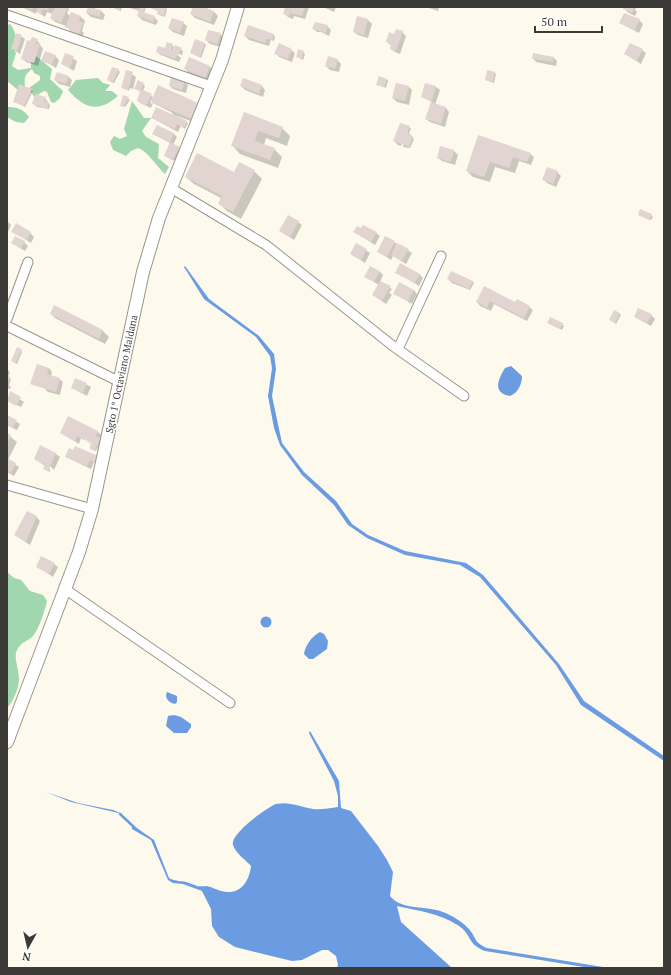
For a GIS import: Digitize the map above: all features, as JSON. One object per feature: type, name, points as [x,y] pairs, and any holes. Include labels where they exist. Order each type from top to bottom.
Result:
[{"type":"main road","name":"Sgto 1° Octaviano Maidana","points":[[7,742],[10,725],[65,589],[79,552],[92,509],[143,272],[159,218],[222,60],[238,7]]},
{"type":"street","points":[[7,15],[211,86]]},
{"type":"street","points":[[171,188],[266,245],[398,349],[464,396]]},
{"type":"street","points":[[398,349],[441,256]]},
{"type":"street","points":[[7,319],[28,262]]},
{"type":"street","points":[[7,326],[120,382]]},
{"type":"street","points":[[7,485],[92,509]]},
{"type":"street","points":[[65,589],[230,703]]},
{"type":"green space","points":[[10,24],[15,33],[12,47],[16,53],[12,66],[18,70],[31,68],[31,61],[36,56],[52,69],[50,79],[63,91],[60,98],[54,103],[51,102],[47,92],[44,91],[34,97],[29,88],[40,80],[40,76],[34,73],[32,69],[26,76],[25,86],[18,90],[7,81],[7,25]]},
{"type":"green space","points":[[98,78],[103,83],[110,85],[105,91],[112,91],[118,96],[104,105],[98,107],[86,105],[68,90],[76,80]]},
{"type":"green space","points":[[132,101],[144,118],[151,118],[142,131],[146,137],[159,144],[158,158],[169,167],[165,174],[149,155],[138,148],[131,151],[126,156],[113,150],[110,142],[114,136],[120,139],[127,136],[124,129]]},
{"type":"green space","points":[[7,107],[20,109],[29,117],[24,123],[16,122],[7,117]]},
{"type":"green space","points":[[7,572],[14,578],[21,580],[30,591],[43,595],[47,601],[42,619],[35,633],[31,638],[20,645],[17,650],[16,658],[19,680],[16,694],[9,706],[7,706]]},
{"type":"water","points":[[185,266],[209,299],[259,336],[274,354],[276,369],[272,396],[282,443],[304,472],[336,501],[352,524],[368,535],[405,551],[466,563],[483,575],[559,664],[584,701],[664,756],[664,761],[581,705],[556,665],[480,577],[460,565],[405,555],[367,538],[348,525],[334,505],[302,475],[280,445],[274,428],[268,396],[272,368],[270,356],[256,337],[204,299],[184,267]]},
{"type":"water","points":[[511,366],[522,376],[519,388],[513,395],[510,396],[500,392],[498,385],[505,368]]},
{"type":"water","points":[[266,616],[270,618],[272,622],[270,626],[266,628],[262,626],[260,622],[262,618]]},
{"type":"water","points":[[320,632],[324,634],[328,641],[327,649],[313,659],[309,659],[304,654],[306,648],[309,642]]},
{"type":"water","points":[[167,692],[177,696],[177,702],[175,704],[168,700],[166,696]]},
{"type":"water","points":[[174,715],[181,717],[191,724],[191,727],[187,733],[174,733],[166,726],[168,716]]},
{"type":"water","points":[[310,731],[339,781],[341,808],[351,811],[378,846],[393,872],[390,896],[395,901],[408,906],[436,910],[450,915],[466,926],[477,942],[487,948],[609,968],[590,968],[485,951],[472,942],[463,929],[444,918],[397,906],[401,922],[452,968],[337,968],[338,965],[336,956],[328,950],[322,950],[302,960],[292,961],[235,947],[219,937],[212,926],[211,909],[202,891],[183,884],[173,883],[168,880],[151,840],[132,829],[132,827],[134,826],[154,840],[169,878],[198,886],[208,886],[221,891],[233,892],[238,890],[248,878],[251,866],[241,857],[233,845],[237,835],[250,822],[276,804],[281,803],[316,809],[338,807],[338,796],[334,781],[309,733]]},
{"type":"water","points":[[46,792],[78,803],[113,810],[123,814],[71,802]]},
{"type":"building","points":[[22,7],[33,7],[32,10]]},
{"type":"building","points":[[38,7],[49,7],[48,11],[43,9],[41,14],[36,12]]},
{"type":"building","points":[[55,7],[68,7],[61,23],[50,18]]},
{"type":"building","points":[[88,7],[101,10],[100,17],[86,13]]},
{"type":"building","points":[[111,7],[120,7],[119,10]]},
{"type":"building","points":[[140,7],[145,7],[143,12],[155,16],[153,22],[137,16]]},
{"type":"building","points":[[149,7],[158,7],[157,11]]},
{"type":"building","points":[[158,7],[166,7],[164,16],[157,14]]},
{"type":"building","points":[[193,7],[204,7],[214,11],[210,22],[190,14]]},
{"type":"building","points":[[285,7],[305,7],[302,16],[290,13],[289,16],[283,14]]},
{"type":"building","points":[[623,7],[634,7],[632,13],[623,9]]},
{"type":"building","points":[[71,12],[81,16],[79,21],[83,23],[78,37],[69,33],[70,29],[65,27]]},
{"type":"building","points":[[624,13],[640,19],[635,30],[619,23]]},
{"type":"building","points":[[357,16],[368,19],[364,35],[353,32]]},
{"type":"building","points":[[172,18],[184,22],[180,33],[168,28]]},
{"type":"building","points":[[315,22],[328,25],[326,33],[312,29]]},
{"type":"building","points":[[248,25],[274,34],[272,40],[267,39],[265,43],[244,36]]},
{"type":"building","points":[[396,29],[403,31],[396,51],[390,49],[391,44],[386,42],[389,32],[394,34]]},
{"type":"building","points":[[208,30],[221,33],[217,44],[205,40]]},
{"type":"building","points":[[16,33],[22,35],[17,51],[11,49]]},
{"type":"building","points":[[32,37],[38,39],[36,43],[40,45],[34,63],[21,59],[27,40],[30,41]]},
{"type":"building","points":[[195,39],[205,43],[200,57],[190,53]]},
{"type":"building","points":[[167,42],[173,44],[171,50],[173,51],[175,45],[182,48],[175,59],[156,52],[158,46],[165,48]]},
{"type":"building","points":[[279,43],[292,49],[288,59],[274,54]]},
{"type":"building","points":[[630,43],[643,49],[637,61],[624,54]]},
{"type":"building","points":[[298,49],[304,51],[302,59],[296,57]]},
{"type":"building","points":[[45,51],[56,55],[52,65],[41,61]]},
{"type":"building","points":[[65,53],[74,56],[70,68],[61,64]]},
{"type":"building","points":[[533,53],[554,57],[553,62],[532,59]]},
{"type":"building","points":[[328,56],[338,59],[335,69],[325,66]]},
{"type":"building","points":[[189,57],[210,66],[205,78],[184,69]]},
{"type":"building","points":[[112,67],[119,69],[113,82],[107,80]]},
{"type":"building","points":[[126,70],[133,72],[128,90],[121,88]]},
{"type":"building","points":[[487,70],[495,72],[493,82],[485,80]]},
{"type":"building","points":[[57,72],[69,76],[66,84],[54,80]]},
{"type":"building","points":[[379,76],[387,79],[384,87],[376,85]]},
{"type":"building","points":[[171,77],[185,81],[182,90],[169,86]]},
{"type":"building","points":[[243,78],[262,85],[259,94],[240,86]]},
{"type":"building","points":[[138,80],[144,83],[141,89],[152,94],[146,106],[137,101],[140,91],[134,89]]},
{"type":"building","points":[[396,83],[409,86],[405,101],[392,98]]},
{"type":"building","points":[[425,83],[436,86],[432,101],[421,97]]},
{"type":"building","points":[[19,84],[32,89],[24,106],[13,102]]},
{"type":"building","points":[[158,85],[198,103],[192,119],[151,102]]},
{"type":"building","points":[[35,94],[46,97],[44,101],[49,103],[47,109],[32,104]]},
{"type":"building","points":[[123,95],[129,97],[123,107],[120,106]]},
{"type":"building","points":[[431,102],[446,107],[441,124],[425,119]]},
{"type":"building","points":[[156,107],[187,121],[184,128],[177,124],[175,129],[151,118]]},
{"type":"building","points":[[244,112],[283,127],[279,138],[258,131],[255,141],[275,148],[270,160],[231,146]]},
{"type":"building","points":[[400,123],[410,126],[407,134],[413,136],[409,147],[393,141]]},
{"type":"building","points":[[157,125],[174,133],[170,142],[152,134]]},
{"type":"building","points":[[478,135],[531,153],[527,162],[513,157],[509,168],[490,162],[484,177],[466,171]]},
{"type":"building","points":[[170,142],[180,147],[172,160],[164,156]]},
{"type":"building","points":[[440,146],[454,150],[451,162],[437,158]]},
{"type":"building","points":[[197,153],[234,172],[239,162],[255,170],[233,212],[218,204],[222,196],[185,177]]},
{"type":"building","points":[[547,167],[558,171],[553,184],[542,180]]},
{"type":"building","points":[[640,209],[652,214],[649,220],[638,215]]},
{"type":"building","points":[[288,215],[299,221],[290,237],[279,231]]},
{"type":"building","points":[[16,223],[31,232],[27,240],[11,232]]},
{"type":"building","points":[[363,225],[377,232],[371,242],[353,232],[357,226],[361,228]]},
{"type":"building","points":[[15,236],[25,241],[21,248],[11,243]]},
{"type":"building","points":[[385,236],[395,241],[387,257],[377,252]]},
{"type":"building","points":[[356,243],[367,249],[361,260],[350,254]]},
{"type":"building","points":[[397,243],[409,249],[402,261],[391,255]]},
{"type":"building","points":[[400,263],[420,274],[415,283],[395,273]]},
{"type":"building","points":[[370,266],[380,271],[374,282],[364,277]]},
{"type":"building","points":[[451,271],[473,281],[469,289],[447,279]]},
{"type":"building","points":[[380,281],[391,286],[382,301],[372,295]]},
{"type":"building","points":[[399,282],[414,290],[408,301],[393,294]]},
{"type":"building","points":[[484,286],[515,302],[517,299],[530,306],[524,318],[490,301],[487,308],[476,302]]},
{"type":"building","points":[[54,305],[103,330],[99,339],[50,314]]},
{"type":"building","points":[[638,308],[652,314],[647,323],[634,317]]},
{"type":"building","points":[[614,310],[620,313],[615,323],[609,320]]},
{"type":"building","points":[[550,317],[563,323],[560,329],[547,323]]},
{"type":"building","points":[[17,347],[22,349],[16,363],[11,361]]},
{"type":"building","points":[[37,364],[49,368],[47,374],[60,378],[56,392],[30,384]]},
{"type":"building","points":[[7,375],[10,377],[7,384]]},
{"type":"building","points":[[75,378],[87,383],[83,393],[71,388]]},
{"type":"building","points":[[10,391],[21,397],[16,406],[7,401]]},
{"type":"building","points":[[7,415],[17,420],[13,427],[7,424]]},
{"type":"building","points":[[68,416],[98,431],[95,436],[101,438],[94,451],[89,448],[92,443],[77,436],[75,441],[60,433]]},
{"type":"building","points":[[7,433],[11,435],[7,444]]},
{"type":"building","points":[[40,445],[56,453],[48,471],[43,469],[45,465],[34,459]]},
{"type":"building","points":[[75,446],[98,456],[95,462],[90,460],[87,466],[65,457],[69,448],[73,450]]},
{"type":"building","points":[[7,458],[16,463],[11,473],[7,471]]},
{"type":"building","points":[[27,511],[37,516],[26,542],[14,535]]},
{"type":"building","points":[[41,556],[55,563],[49,574],[36,567]]},
{"type":"waterway","points":[[120,814],[135,828]]}]
